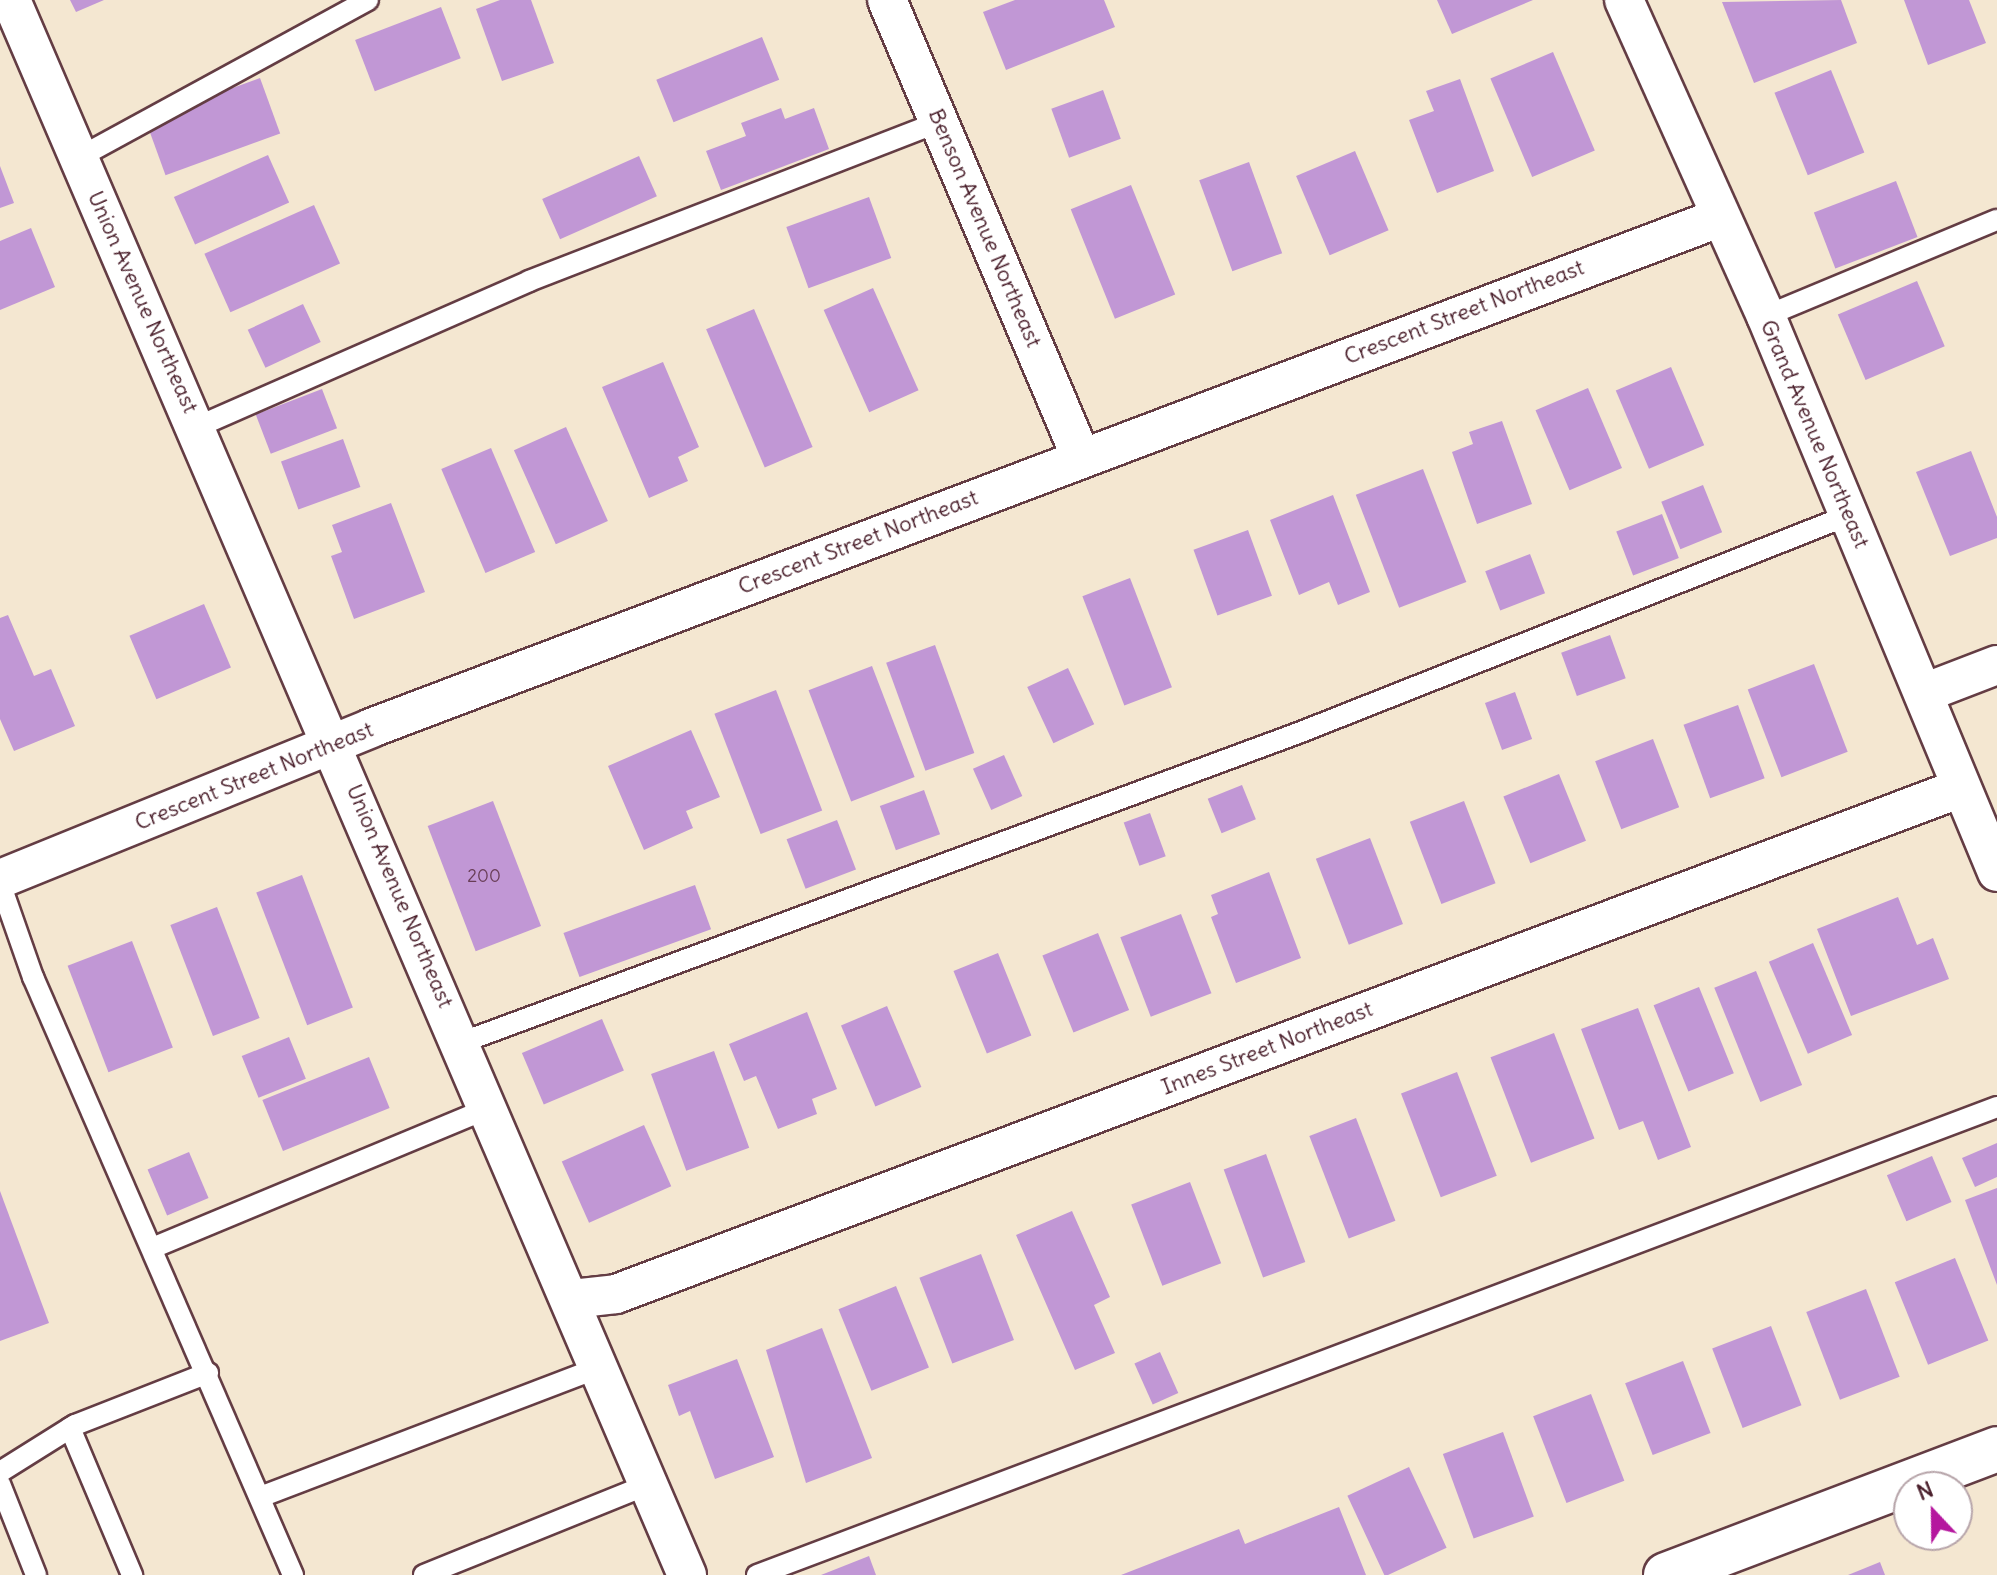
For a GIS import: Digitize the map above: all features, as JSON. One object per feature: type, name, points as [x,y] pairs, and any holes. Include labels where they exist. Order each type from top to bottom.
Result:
[{"type":"street","name":"Union Avenue Northeast","points":[[11,0],[335,743],[687,1575]]},
{"type":"street","name":"Benson Avenue Northeast","points":[[887,0],[1081,457]]},
{"type":"street","name":"Grand Avenue Northeast","points":[[1624,0],[1766,316],[1997,872]]},
{"type":"street","name":"Crescent Street Northeast","points":[[0,881],[335,743],[1081,457],[1721,217]]},
{"type":"street","points":[[1924,693],[1997,665]]},
{"type":"street","name":"Innes Street Northeast","points":[[572,1299],[616,1294],[1961,788]]},
{"type":"street","points":[[1666,1575],[1997,1449]]},
{"type":"lane","points":[[80,157],[368,0]]},
{"type":"lane","points":[[197,427],[529,281],[939,122]]},
{"type":"lane","points":[[1766,316],[1997,220]]},
{"type":"lane","points":[[463,1042],[1301,732],[1849,515]]},
{"type":"lane","points":[[0,881],[33,977],[155,1247],[293,1575]]},
{"type":"lane","points":[[155,1247],[491,1107]]},
{"type":"lane","points":[[757,1575],[1997,1107]]},
{"type":"lane","points":[[260,1497],[600,1367]]},
{"type":"lane","points":[[0,1472],[70,1428],[208,1373]]},
{"type":"lane","points":[[70,1428],[132,1575]]},
{"type":"lane","points":[[0,1484],[36,1575]]},
{"type":"lane","points":[[424,1575],[649,1484]]},
{"type":"building","points":[[70,0],[104,0],[76,12]]},
{"type":"building","points":[[500,0],[531,0],[554,63],[502,81],[476,9]]},
{"type":"building","points":[[1015,0],[1104,0],[1115,27],[1006,70],[983,12]]},
{"type":"building","points":[[1437,0],[1533,0],[1452,34]]},
{"type":"building","points":[[1841,0],[1857,43],[1754,83],[1722,2]]},
{"type":"building","points":[[1904,0],[1969,0],[1986,43],[1928,65]]},
{"type":"building","points":[[441,7],[461,58],[375,91],[355,40]]},
{"type":"building","points":[[762,37],[779,80],[674,122],[656,80]]},
{"type":"building","points":[[1553,52],[1595,150],[1532,177],[1490,79]]},
{"type":"building","points":[[1831,70],[1864,153],[1808,175],[1774,93]]},
{"type":"building","points":[[260,78],[280,133],[166,175],[145,120]]},
{"type":"building","points":[[1460,79],[1494,171],[1437,193],[1409,120],[1434,111],[1426,91]]},
{"type":"building","points":[[1103,90],[1121,139],[1069,158],[1051,109]]},
{"type":"building","points":[[781,108],[785,119],[814,108],[829,149],[721,190],[706,151],[746,136],[741,123]]},
{"type":"building","points":[[1355,151],[1389,230],[1330,255],[1296,176]]},
{"type":"building","points":[[268,155],[289,203],[195,244],[174,197]]},
{"type":"building","points":[[639,156],[657,196],[560,239],[542,199]]},
{"type":"building","points":[[1249,162],[1282,253],[1232,271],[1199,180]]},
{"type":"building","points":[[0,166],[14,203],[0,208]]},
{"type":"building","points":[[1896,181],[1918,237],[1835,269],[1814,213]]},
{"type":"building","points":[[1131,185],[1175,294],[1115,319],[1071,209]]},
{"type":"building","points":[[869,197],[891,258],[809,288],[786,227]]},
{"type":"building","points":[[314,205],[340,263],[230,312],[204,254]]},
{"type":"building","points":[[31,228],[55,287],[0,310],[0,241]]},
{"type":"building","points":[[1917,281],[1945,346],[1866,380],[1838,315]]},
{"type":"building","points":[[873,288],[919,390],[869,412],[824,310]]},
{"type":"building","points":[[303,304],[321,342],[265,368],[248,330]]},
{"type":"building","points":[[754,309],[813,447],[765,467],[706,329]]},
{"type":"building","points":[[663,362],[699,447],[678,457],[688,481],[649,498],[602,387]]},
{"type":"building","points":[[1671,367],[1704,445],[1649,469],[1616,390]]},
{"type":"building","points":[[1588,388],[1622,468],[1570,490],[1536,410]]},
{"type":"building","points":[[322,389],[337,428],[271,454],[256,414]]},
{"type":"building","points":[[1502,421],[1532,504],[1477,524],[1452,452],[1473,444],[1469,432]]},
{"type":"building","points":[[566,427],[608,521],[556,544],[514,450]]},
{"type":"building","points":[[343,439],[360,487],[298,509],[281,462]]},
{"type":"building","points":[[491,448],[535,552],[485,573],[441,469]]},
{"type":"building","points":[[1971,451],[1997,517],[1997,538],[1950,556],[1916,472]]},
{"type":"building","points":[[1423,469],[1466,582],[1399,608],[1356,495]]},
{"type":"building","points":[[1703,485],[1722,532],[1680,549],[1661,502]]},
{"type":"building","points":[[1333,495],[1370,592],[1338,605],[1329,582],[1299,595],[1270,520]]},
{"type":"building","points":[[391,503],[425,592],[354,619],[331,556],[342,552],[332,525]]},
{"type":"building","points":[[1662,514],[1679,558],[1633,575],[1616,532]]},
{"type":"building","points":[[1248,530],[1272,596],[1217,616],[1193,550]]},
{"type":"building","points":[[1530,554],[1545,593],[1500,610],[1485,571]]},
{"type":"building","points":[[1130,578],[1172,687],[1124,706],[1082,596]]},
{"type":"building","points":[[204,604],[231,668],[156,699],[129,636]]},
{"type":"building","points":[[8,615],[34,676],[51,669],[75,726],[14,751],[0,719],[0,618]]},
{"type":"building","points":[[1610,635],[1626,678],[1577,696],[1561,653]]},
{"type":"building","points":[[935,645],[974,753],[925,771],[886,663]]},
{"type":"building","points":[[1814,664],[1848,752],[1781,777],[1748,689]]},
{"type":"building","points":[[872,666],[915,777],[851,801],[809,690]]},
{"type":"building","points":[[1068,668],[1094,724],[1053,743],[1027,687]]},
{"type":"building","points":[[776,690],[822,810],[761,834],[714,714]]},
{"type":"building","points":[[1515,692],[1532,739],[1502,750],[1485,703]]},
{"type":"building","points":[[1738,705],[1765,778],[1710,798],[1683,725]]},
{"type":"building","points":[[691,730],[720,797],[686,811],[693,828],[644,850],[608,766]]},
{"type":"building","points":[[1653,739],[1679,807],[1621,829],[1595,761]]},
{"type":"building","points":[[1004,755],[1022,796],[991,810],[973,769]]},
{"type":"building","points":[[1559,774],[1586,841],[1530,863],[1503,796]]},
{"type":"building","points":[[1242,785],[1256,819],[1222,833],[1208,799]]},
{"type":"building","points":[[924,790],[940,834],[896,850],[880,806]]},
{"type":"building","points":[[493,801],[541,926],[476,951],[428,826]]},
{"type":"building","points":[[1464,801],[1496,883],[1441,904],[1410,822]]},
{"type":"building","points":[[1150,813],[1166,856],[1139,866],[1124,823]]},
{"type":"building","points":[[837,820],[856,869],[806,889],[787,839]]},
{"type":"building","points":[[1370,838],[1403,924],[1349,945],[1316,859]]},
{"type":"building","points":[[1269,872],[1301,958],[1236,983],[1211,917],[1218,914],[1211,895]]},
{"type":"building","points":[[302,875],[353,1008],[307,1025],[256,893]]},
{"type":"building","points":[[695,885],[711,929],[580,977],[563,933]]},
{"type":"building","points":[[1898,897],[1917,945],[1933,938],[1949,979],[1851,1016],[1817,929]]},
{"type":"building","points":[[217,907],[260,1018],[213,1036],[170,925]]},
{"type":"building","points":[[1181,914],[1211,993],[1151,1017],[1120,937]]},
{"type":"building","points":[[1098,933],[1129,1010],[1073,1032],[1042,955]]},
{"type":"building","points":[[132,941],[173,1047],[108,1072],[68,966]]},
{"type":"building","points":[[1813,943],[1852,1035],[1808,1054],[1769,962]]},
{"type":"building","points":[[998,953],[1031,1036],[987,1054],[953,971]]},
{"type":"building","points":[[1756,971],[1802,1085],[1760,1102],[1714,988]]},
{"type":"building","points":[[1699,987],[1734,1073],[1688,1092],[1654,1005]]},
{"type":"building","points":[[887,1006],[921,1087],[875,1107],[841,1026]]},
{"type":"building","points":[[1638,1008],[1691,1147],[1658,1160],[1643,1121],[1619,1130],[1581,1029]]},
{"type":"building","points":[[807,1012],[837,1089],[812,1099],[817,1114],[778,1129],[756,1076],[744,1081],[729,1044]]},
{"type":"building","points":[[602,1019],[624,1071],[544,1105],[522,1053]]},
{"type":"building","points":[[1554,1033],[1594,1138],[1531,1163],[1491,1057]]},
{"type":"building","points":[[289,1037],[306,1079],[259,1098],[242,1056]]},
{"type":"building","points":[[714,1051],[749,1148],[686,1171],[651,1074]]},
{"type":"building","points":[[369,1057],[390,1108],[283,1151],[262,1100]]},
{"type":"building","points":[[1457,1072],[1497,1176],[1441,1197],[1401,1094]]},
{"type":"building","points":[[1356,1118],[1395,1221],[1349,1239],[1309,1136]]},
{"type":"building","points":[[644,1125],[671,1186],[589,1223],[562,1162]]},
{"type":"building","points":[[1997,1143],[1997,1177],[1975,1187],[1962,1158]]},
{"type":"building","points":[[189,1152],[209,1198],[167,1216],[148,1170]]},
{"type":"building","points":[[1266,1154],[1305,1262],[1263,1277],[1224,1169]]},
{"type":"building","points":[[1932,1156],[1952,1202],[1906,1221],[1887,1175]]},
{"type":"building","points":[[1190,1182],[1221,1263],[1162,1286],[1131,1205]]},
{"type":"building","points":[[1997,1188],[1997,1285],[1965,1200]]},
{"type":"building","points":[[0,1191],[49,1323],[0,1341]]},
{"type":"building","points":[[1072,1211],[1110,1297],[1094,1305],[1115,1353],[1075,1370],[1016,1235]]},
{"type":"building","points":[[981,1254],[1014,1340],[952,1364],[919,1278]]},
{"type":"building","points":[[1955,1258],[1988,1341],[1928,1365],[1895,1282]]},
{"type":"building","points":[[896,1286],[929,1368],[871,1391],[839,1309]]},
{"type":"building","points":[[1866,1289],[1900,1377],[1840,1400],[1806,1312]]},
{"type":"building","points":[[1771,1326],[1801,1405],[1743,1428],[1712,1349]]},
{"type":"building","points":[[822,1328],[872,1458],[806,1483],[766,1350]]},
{"type":"building","points":[[1160,1352],[1178,1393],[1153,1404],[1134,1363]]},
{"type":"building","points":[[737,1359],[774,1457],[715,1479],[690,1411],[679,1416],[668,1385]]},
{"type":"building","points":[[1683,1361],[1711,1433],[1653,1455],[1625,1383]]},
{"type":"building","points":[[1591,1394],[1624,1481],[1566,1503],[1533,1416]]},
{"type":"building","points":[[1503,1432],[1534,1517],[1474,1538],[1443,1454]]},
{"type":"building","points":[[1409,1467],[1447,1548],[1384,1575],[1347,1496]]},
{"type":"building","points":[[1339,1507],[1366,1575],[1121,1575],[1239,1529],[1245,1544]]},
{"type":"building","points":[[869,1556],[876,1575],[821,1575]]},
{"type":"building","points":[[1880,1562],[1885,1575],[1848,1575]]}]
